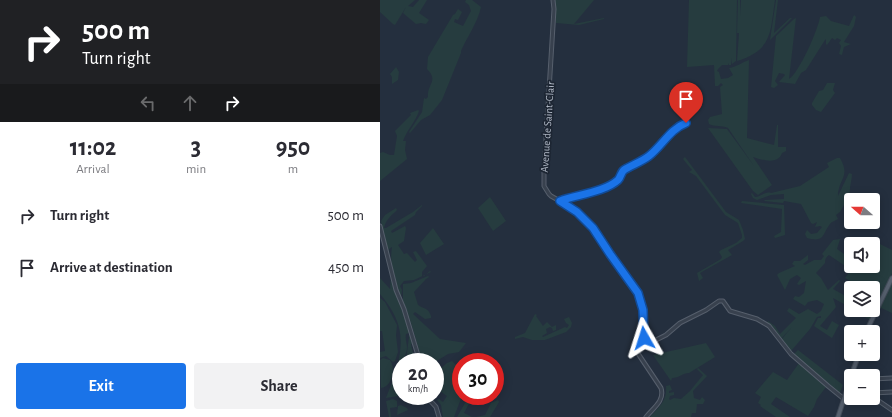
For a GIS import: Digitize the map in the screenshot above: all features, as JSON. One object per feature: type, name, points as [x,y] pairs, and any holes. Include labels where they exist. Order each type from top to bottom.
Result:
[{"type":"main road","points":[[869,325],[892,278]]},
{"type":"main road","points":[[838,417],[844,399]]},
{"type":"street","name":"Avenue de Saint-Clair","points":[[553,0],[554,9],[544,182],[546,190],[551,196],[577,212],[593,228],[638,293],[641,303],[642,320],[637,344],[637,352],[663,393],[661,400],[646,417]]},
{"type":"street","points":[[560,201],[594,192],[617,181],[624,170],[648,157],[674,130],[680,125],[686,123]]},
{"type":"street","points":[[380,226],[396,290],[404,309],[417,353]]},
{"type":"street","points":[[642,320],[644,324],[645,341],[650,343],[666,335],[687,319],[706,310],[719,300],[723,301],[730,311],[757,319],[768,326],[795,357],[844,399]]},
{"type":"street","points":[[880,379],[892,378]]},
{"type":"street","points":[[880,393],[892,392]]},
{"type":"street","points":[[880,402],[892,410]]},
{"type":"street","points":[[435,405],[439,417]]},
{"type":"green space","points":[[380,0],[415,0],[408,6],[413,7],[419,0],[427,0],[419,13],[429,20],[426,24],[416,24],[403,13],[406,7],[395,25],[380,12]]},
{"type":"green space","points":[[466,0],[472,0],[481,7],[477,18],[461,51],[442,100],[430,115],[421,120],[410,133],[409,132],[422,112],[424,98],[426,99],[428,97],[432,77],[427,69],[428,57],[458,9],[462,12],[458,20],[455,19],[454,22],[463,26],[471,11],[469,5],[465,2]]},
{"type":"green space","points":[[555,0],[594,0],[574,24],[604,19],[579,25],[556,23]]},
{"type":"green space","points":[[689,0],[737,0],[736,61],[732,64],[732,58],[731,65],[729,65],[729,63],[728,65],[722,65],[717,71],[719,72],[721,79],[728,78],[733,75],[729,68],[735,67],[749,60],[747,138],[774,145],[778,125],[778,147],[786,147],[786,151],[777,159],[769,161],[753,157],[772,185],[758,195],[753,191],[708,128],[727,129],[754,166],[728,128],[709,124],[708,120],[710,117],[722,114],[720,87],[723,85],[721,83],[718,86],[715,86],[714,65],[687,67]]},
{"type":"green space","points":[[738,0],[740,0],[740,16],[741,0],[775,0],[770,30],[764,45],[749,57],[737,61],[739,33],[737,33]]},
{"type":"green space","points":[[776,0],[778,0],[774,33],[790,18],[792,18],[770,40]]},
{"type":"green space","points":[[854,15],[856,17],[854,26],[844,42],[851,44],[844,47],[842,55],[839,54],[841,46],[839,43],[841,40],[837,38],[835,40],[832,38],[827,45],[826,39],[806,70],[801,73],[795,84],[779,82],[785,75],[779,73],[775,81],[778,85],[774,88],[771,87],[776,36],[794,19],[796,18],[789,79],[798,69],[808,51],[820,17],[826,16],[831,21],[849,26]]},
{"type":"green space","points":[[396,67],[399,72],[398,80],[392,84],[392,77],[390,74]]},
{"type":"green space","points":[[827,83],[835,83],[833,90],[835,93],[821,112],[816,110],[812,103],[819,91],[823,90]]},
{"type":"green space","points":[[418,110],[418,115],[403,141],[406,141],[405,150],[407,159],[380,181],[380,153],[383,152],[394,155],[397,136],[395,131],[411,115],[410,113]]},
{"type":"green space","points":[[685,157],[726,212],[739,220],[745,239],[728,250],[732,255],[700,273],[703,278],[699,281],[697,273],[721,259],[722,257],[719,252],[736,243],[742,238],[742,235],[738,223],[725,215],[696,176],[689,172],[692,170],[683,159]]},
{"type":"green space","points":[[840,158],[843,164],[844,174],[838,196],[849,173],[852,174],[850,193],[844,193],[844,205],[840,212],[836,215],[838,219],[831,223],[820,238],[807,238],[805,234],[807,230],[811,234],[817,233],[822,227],[815,227],[817,222],[813,224],[811,223],[801,204],[784,201],[783,203],[764,201],[784,199],[784,194],[771,195],[757,200],[753,198],[751,194],[752,193],[755,197],[757,197],[767,193],[800,186],[829,167],[827,163]]},
{"type":"green space","points":[[490,197],[506,221],[493,231],[478,208]]},
{"type":"green space","points":[[742,201],[784,205],[785,235],[775,238],[774,236],[781,232],[782,209],[741,203]]},
{"type":"green space","points":[[422,205],[415,215],[391,231],[392,233],[405,226],[404,241],[398,245],[404,254],[407,253],[415,262],[417,260],[413,252],[416,251],[427,266],[422,272],[422,276],[414,280],[404,281],[400,286],[402,290],[401,297],[393,273],[391,260],[392,247],[389,249],[390,261],[381,221],[385,215],[396,208],[397,210],[386,222],[384,228],[386,228]]},
{"type":"green space","points":[[433,228],[444,244],[426,255],[420,243]]},
{"type":"green space","points":[[840,239],[837,249],[844,254],[844,265],[829,255],[826,258],[825,263],[816,273],[821,278],[828,290],[839,280],[840,281],[833,289],[844,295],[844,304],[833,298],[836,307],[820,326],[827,330],[832,321],[839,325],[832,338],[814,326],[818,318],[821,318],[821,316],[817,317],[810,329],[791,351],[781,340],[792,327],[780,340],[774,329],[767,324],[768,321],[775,326],[780,334],[796,318],[787,311],[789,308],[799,314],[808,309],[817,314],[821,311],[824,304],[817,300],[808,302],[805,306],[793,299],[795,296],[799,297],[804,293],[806,281],[799,285],[797,284],[801,278],[797,275],[790,279],[785,290],[777,275],[795,266],[792,264],[794,261],[800,261],[808,255],[808,260],[803,264],[805,265],[814,260],[821,260],[824,256],[822,254],[833,240]]},
{"type":"green space","points":[[880,244],[892,250],[892,273],[880,299],[880,281],[850,281],[845,278],[849,273],[880,273]]},
{"type":"green space","points":[[391,275],[414,344],[411,344],[413,353],[407,353],[409,333],[406,334],[407,353],[400,353],[400,330],[393,313],[380,294],[380,278],[390,289]]},
{"type":"green space","points":[[428,276],[429,277],[414,292],[418,305],[430,313],[431,318],[425,319],[415,312],[413,314],[440,339],[466,343],[459,352],[448,354],[444,356],[444,353],[420,353],[403,301],[403,284],[411,283]]},
{"type":"green space","points":[[892,281],[892,313],[880,307]]},
{"type":"green space","points":[[380,298],[385,302],[397,325],[396,335],[398,352],[392,353],[392,361],[386,356],[380,358],[380,352],[385,351],[382,331],[380,331]]},
{"type":"green space","points":[[535,314],[543,326],[547,322],[552,327],[556,325],[556,330],[553,331],[550,327],[546,329],[547,333],[542,336],[543,337],[565,327],[567,328],[569,325],[564,319],[569,317],[572,323],[571,327],[566,332],[545,340],[532,340],[523,337],[515,339],[515,337],[525,333]]},
{"type":"green space","points":[[706,343],[715,357],[689,373],[672,378],[671,381],[653,355]]},
{"type":"green space","points":[[798,350],[843,385],[839,395],[793,355]]},
{"type":"green space","points":[[383,358],[390,360],[392,363],[392,377],[385,387],[381,388],[380,360]]},
{"type":"green space","points":[[452,361],[452,405],[459,405],[454,417],[443,417],[441,405],[444,405],[444,400],[447,396],[444,394],[444,366]]},
{"type":"green space","points":[[799,363],[826,387],[817,399],[808,416],[776,397],[771,404],[790,417],[776,417],[760,406],[761,405],[758,403],[761,397],[755,393],[773,372],[787,380]]},
{"type":"green space","points":[[698,368],[707,376],[693,391],[694,398],[700,400],[702,397],[705,400],[703,404],[697,404],[696,413],[692,413],[691,417],[650,417],[664,400],[666,386],[670,385],[672,390],[669,391],[669,393],[674,392],[674,395],[670,396],[670,400],[674,398],[681,399],[690,391],[703,375],[697,369]]},
{"type":"green space","points":[[392,382],[392,397],[386,398]]},
{"type":"green space","points":[[392,399],[392,405],[397,405],[397,407],[390,408],[391,417],[389,417],[386,401]]},
{"type":"green space","points":[[401,405],[408,410],[397,415],[398,406]]},
{"type":"green space","points":[[464,405],[468,405],[464,413],[472,417],[457,417]]},
{"type":"green space","points":[[490,405],[497,405],[490,417],[476,417],[485,415]]},
{"type":"route","points":[[644,338],[644,324],[642,320],[643,310],[638,293],[593,228],[574,209],[560,201],[594,192],[617,181],[624,170],[648,157],[674,130],[680,125],[686,123]]}]
